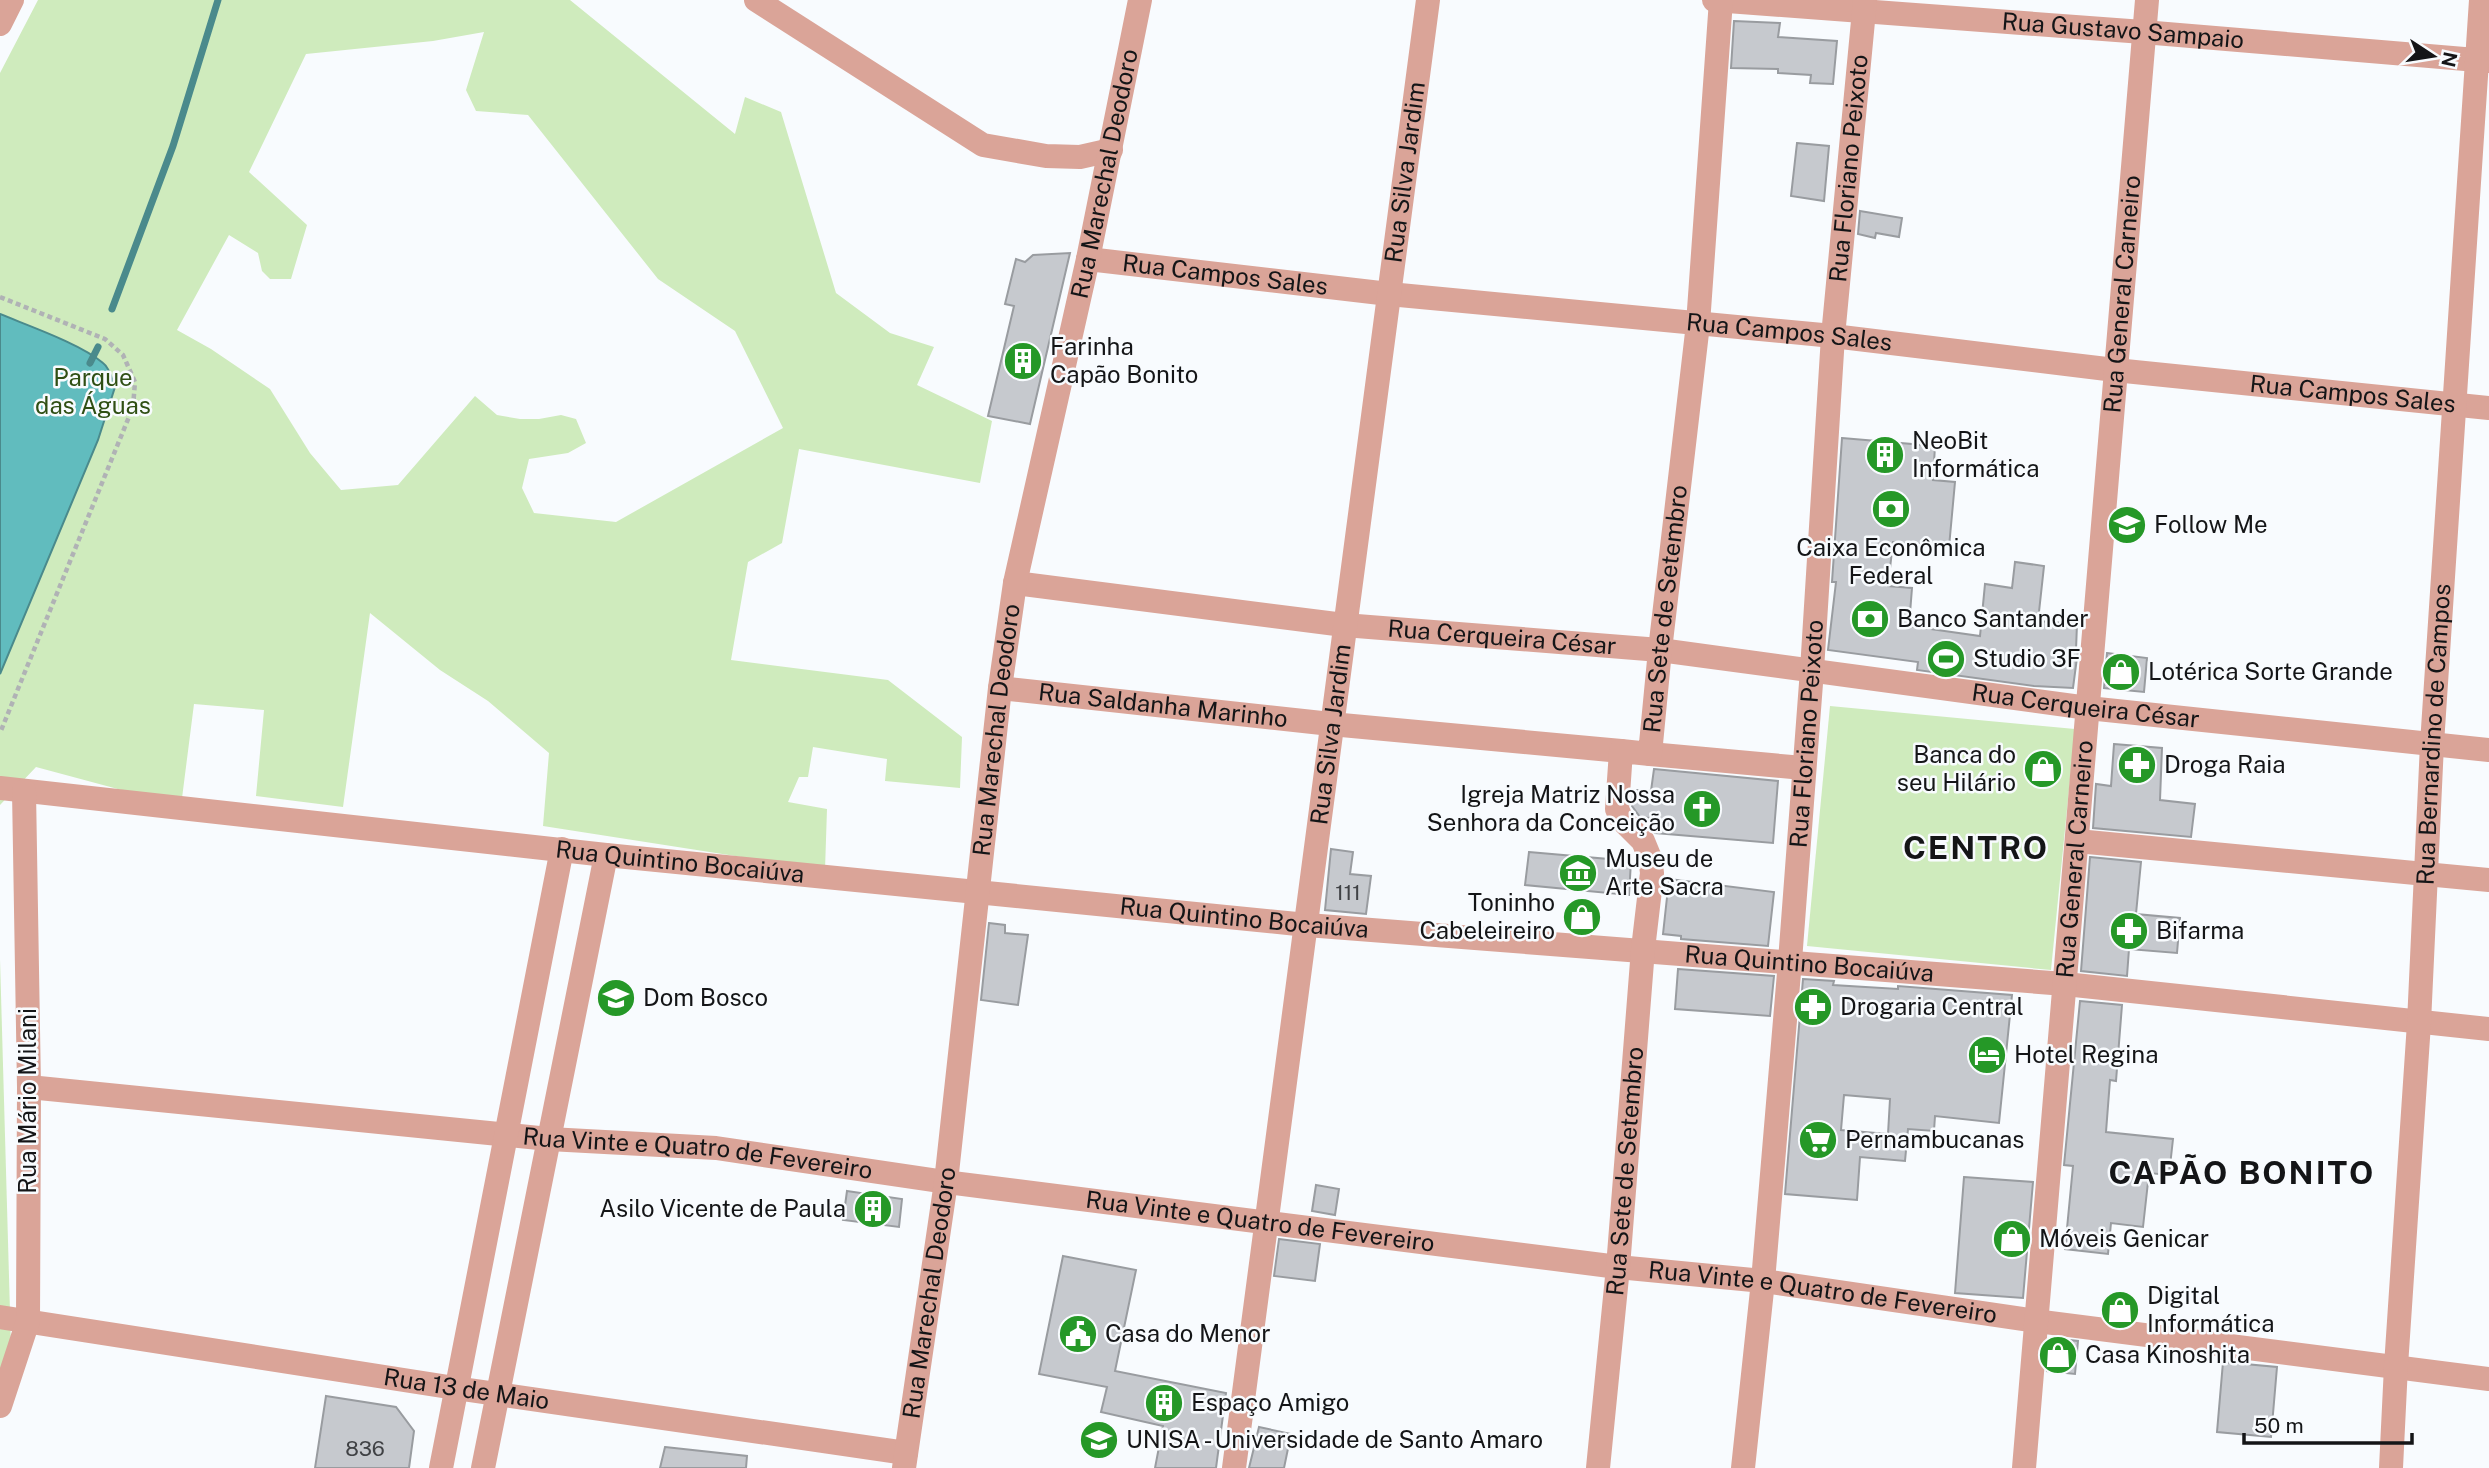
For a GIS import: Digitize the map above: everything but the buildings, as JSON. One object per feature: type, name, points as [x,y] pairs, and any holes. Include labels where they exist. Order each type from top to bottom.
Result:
[{"type":"street","points":[[0,24],[12,0]]},
{"type":"street","points":[[756,0],[785,9],[983,145],[1046,156],[1080,157],[1111,150]]},
{"type":"street","name":"Rua Marechal Deodoro","points":[[905,1460],[946,1182],[1000,688],[1015,583],[1088,260],[1140,0]]},
{"type":"street","name":"Rua Silva Jardim","points":[[1234,1468],[1428,0]]},
{"type":"street","name":"Rua Gustavo Sampaio","points":[[1714,0],[1864,5],[2483,61]]},
{"type":"street","name":"Rua Sete de Setembro","points":[[1598,1468],[1652,873],[1650,858],[1643,841],[1622,820],[1617,809],[1621,751],[1650,754],[1698,324],[1721,0]]},
{"type":"street","name":"Rua General Carneiro","points":[[2024,1468],[2147,0]]},
{"type":"street","name":"Rua Bernardino de Campos","points":[[2391,1468],[2419,1023],[2432,744],[2455,404],[2483,61],[2481,0]]},
{"type":"street","name":"Rua Floriano Peixoto","points":[[1743,1468],[1763,1282],[1790,961],[1833,336],[1864,5]]},
{"type":"street","name":"Rua Campos Sales","points":[[1088,260],[1389,293],[1833,336],[2115,370],[2489,408]]},
{"type":"street","name":"Rua Cerqueira César","points":[[1015,583],[1344,625],[1660,650],[2088,708],[2489,750]]},
{"type":"street","name":"Rua Saldanha Marinho","points":[[1000,688],[1331,724],[1621,751]]},
{"type":"street","points":[[1650,754],[1803,768]]},
{"type":"street","name":"Rua Quintino Bocaiúva","points":[[12,790],[606,855],[1307,925],[1643,949],[2065,984],[2489,1029]]},
{"type":"street","name":"Rua Mário Milani","points":[[0,1406],[28,1321],[29,1087],[12,790]]},
{"type":"street","points":[[2077,841],[2489,880]]},
{"type":"street","points":[[441,1468],[562,849]]},
{"type":"street","points":[[483,1468],[606,855]]},
{"type":"street","name":"Rua Vinte e Quatro de Fevereiro","points":[[29,1087],[550,1139],[716,1148],[946,1182],[1618,1267],[1763,1282],[2036,1321],[2489,1379]]},
{"type":"street","name":"Rua 13 de Maio","points":[[0,1317],[905,1460]]},
{"type":"path","points":[[0,297],[105,339],[123,355],[135,382],[133,407],[0,733]]},
{"type":"green space","name":"Parque das Águas","points":[[38,0],[570,0],[735,134],[745,97],[781,112],[836,293],[890,333],[934,347],[917,385],[992,421],[980,483],[799,449],[782,543],[748,562],[731,660],[888,680],[962,737],[960,788],[885,781],[887,759],[813,747],[808,777],[799,777],[788,802],[827,809],[825,870],[543,826],[549,753],[488,701],[440,670],[370,613],[343,807],[256,796],[264,710],[194,704],[181,806],[36,767],[0,805],[0,73]],"holes":[[[484,32],[466,90],[476,111],[528,115],[658,279],[735,331],[783,428],[616,522],[534,513],[522,488],[529,459],[568,453],[586,443],[576,419],[561,415],[539,419],[497,415],[475,396],[398,485],[341,490],[310,453],[270,389],[211,349],[177,330],[229,235],[258,253],[262,271],[270,279],[291,279],[307,225],[249,172],[306,54],[433,41]]]},
{"type":"green space","points":[[1830,706],[2075,729],[2051,970],[1807,946]]},
{"type":"green space","points":[[0,959],[11,1347],[0,1379]]},
{"type":"water","points":[[0,314],[82,349],[103,363],[115,387],[98,440],[0,674]]},
{"type":"waterway","points":[[112,309],[173,146],[218,0]]},
{"type":"waterway","points":[[90,363],[98,347]]},
{"type":"place","name":"Farinha Capão Bonito","points":[[1023,361]]},
{"type":"place","name":"NeoBit Informática","points":[[1885,455]]},
{"type":"place","name":"Caixa Econômica Federal","points":[[1891,509]]},
{"type":"place","name":"Follow Me","points":[[2127,525]]},
{"type":"place","name":"Banco Santander","points":[[1870,619]]},
{"type":"place","name":"Studio 3F","points":[[1946,659]]},
{"type":"place","name":"Lotérica Sorte Grande","points":[[2121,672]]},
{"type":"place","name":"Droga Raia","points":[[2137,765]]},
{"type":"place","name":"Banca do seu Hilário","points":[[2043,769]]},
{"type":"place","name":"Igreja Matriz Nossa Senhora da Conceição","points":[[1702,809]]},
{"type":"place","name":"Museu de Arte Sacra","points":[[1578,873]]},
{"type":"place","name":"Toninho Cabeleireiro","points":[[1582,917]]},
{"type":"place","name":"Bifarma","points":[[2129,931]]},
{"type":"place","name":"Dom Bosco","points":[[616,998]]},
{"type":"place","name":"Drogaria Central","points":[[1813,1007]]},
{"type":"place","name":"Hotel Regina","points":[[1987,1055]]},
{"type":"place","name":"Pernambucanas","points":[[1818,1140]]},
{"type":"place","name":"Asilo Vicente de Paula","points":[[873,1209]]},
{"type":"place","name":"Móveis Genicar","points":[[2012,1239]]},
{"type":"place","name":"Digital Informática","points":[[2120,1310]]},
{"type":"place","name":"Casa do Menor","points":[[1078,1334]]},
{"type":"place","name":"Casa Kinoshita","points":[[2058,1355]]},
{"type":"place","name":"Espaço Amigo","points":[[1164,1403]]},
{"type":"place","name":"UNISA - Universidade de Santo Amaro","points":[[1099,1440]]},
{"type":"district","name":"CENTRO","points":[[1976,848]]},
{"type":"district","name":"CAPÃO BONITO","points":[[2242,1173]]}]
